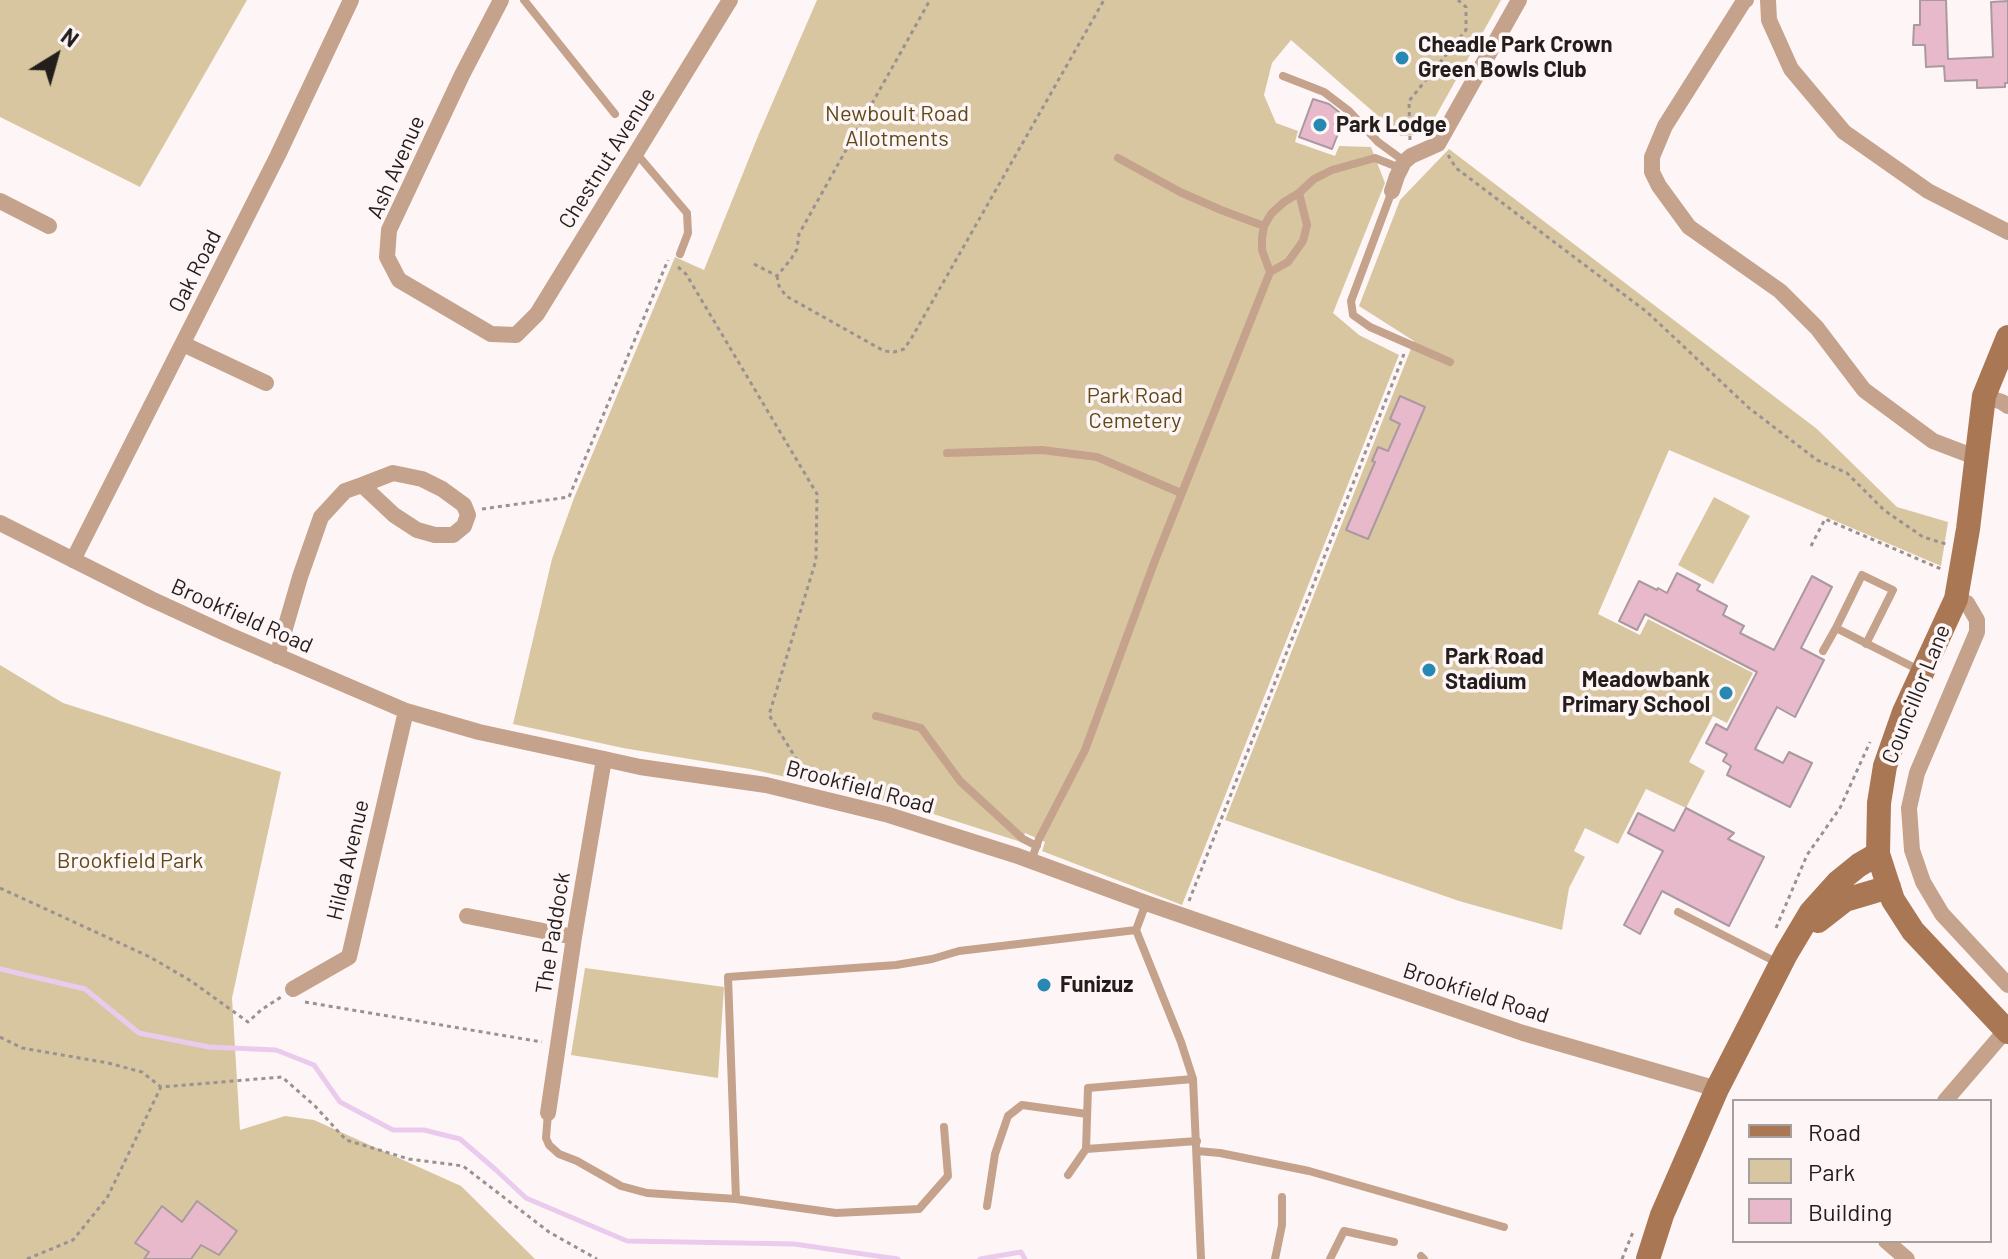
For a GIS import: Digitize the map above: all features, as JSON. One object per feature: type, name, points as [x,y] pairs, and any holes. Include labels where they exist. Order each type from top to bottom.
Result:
[{"type":"street","name":"Oak Road","points":[[73,560],[278,155],[351,0]]},
{"type":"street","name":"Ash Avenue","points":[[501,0],[389,230],[387,257],[399,280],[491,334],[516,335]]},
{"type":"street","name":"Chestnut Avenue","points":[[516,335],[537,314],[730,0]]},
{"type":"street","points":[[1392,191],[1405,162],[1438,144],[1519,0]]},
{"type":"street","points":[[1746,0],[1665,126],[1652,157],[1652,172],[1659,186],[1689,227],[1780,291],[1817,328],[1864,390],[1933,441],[1975,457]]},
{"type":"street","points":[[1768,0],[1769,20],[1791,69],[1844,132],[1928,191],[2008,232]]},
{"type":"street","points":[[0,201],[49,226]]},
{"type":"street","name":"Councillor Lane","points":[[2007,1031],[1913,931],[1893,900],[1878,854],[1879,803],[1885,766],[1904,712],[1958,587],[1984,396],[2008,337]]},
{"type":"street","points":[[183,344],[266,383]]},
{"type":"street","points":[[1984,396],[2008,406]]},
{"type":"street","points":[[277,656],[321,517],[345,491],[393,473],[422,479],[442,489],[464,505],[468,515],[464,526],[453,535],[435,535],[417,530],[394,515],[362,485]]},
{"type":"street","name":"Brookfield Road","points":[[0,523],[151,599],[406,711],[479,732],[640,767],[766,785],[1034,853],[1146,903],[1183,916],[1523,1033],[1717,1089]]},
{"type":"street","name":"Councillor Lane","points":[[1958,587],[1977,620],[1977,632],[1917,773],[1909,808],[1912,850],[1923,882],[1942,914],[2008,985]]},
{"type":"street","name":"Hilda Avenue","points":[[294,994],[349,957],[406,711]]},
{"type":"street","name":"The Paddock","points":[[548,1113],[604,759]]},
{"type":"street","points":[[1648,1259],[1662,1215],[1777,958],[1829,892],[1859,865],[1878,854]]},
{"type":"street","points":[[1777,958],[1845,900],[1889,887]]},
{"type":"street","points":[[467,916],[574,937]]},
{"type":"street","points":[[1947,1099],[2007,1031]]},
{"type":"street","points":[[1888,1243],[1907,1259]]},
{"type":"lane","points":[[524,0],[615,114]]},
{"type":"lane","points":[[1283,76],[1324,92],[1349,111],[1378,142],[1405,162]]},
{"type":"lane","points":[[636,153],[687,213],[688,233],[680,254]]},
{"type":"lane","points":[[1118,158],[1180,192],[1264,226]]},
{"type":"lane","points":[[1270,272],[1262,250],[1264,226],[1284,202],[1314,179],[1355,162],[1375,158],[1405,162]]},
{"type":"lane","points":[[1392,191],[1351,301],[1353,315],[1370,327],[1450,362]]},
{"type":"lane","points":[[876,716],[921,728],[960,781],[1034,853],[1085,750],[1181,493],[1270,272],[1288,262],[1303,241],[1307,225],[1299,193]]},
{"type":"lane","points":[[947,453],[1042,450],[1097,457],[1181,493]]},
{"type":"lane","points":[[1823,651],[1862,575],[1893,590],[1866,644]]},
{"type":"lane","points":[[1836,628],[1923,672]]},
{"type":"lane","points":[[1146,903],[1136,930],[1193,1079],[1201,1259]]},
{"type":"lane","points":[[1678,912],[1777,958]]},
{"type":"lane","points":[[736,1199],[728,977],[896,965],[959,951],[1136,930]]},
{"type":"lane","points":[[1068,1175],[1086,1149],[1088,1088],[1193,1079]]},
{"type":"lane","points":[[987,1206],[995,1154],[1008,1116],[1022,1105],[1087,1114]]},
{"type":"lane","points":[[548,1113],[546,1138],[549,1145],[559,1154],[621,1186],[647,1193],[736,1199],[836,1213],[919,1209],[948,1176],[944,1127]]},
{"type":"lane","points":[[1086,1149],[1197,1141]]},
{"type":"lane","points":[[1197,1151],[1309,1171],[1504,1227]]},
{"type":"lane","points":[[1275,1259],[1282,1225],[1282,1197]]},
{"type":"lane","points":[[1330,1259],[1344,1231],[1394,1242]]},
{"type":"path","points":[[777,276],[797,249],[799,234],[930,0]]},
{"type":"path","points":[[777,276],[786,296],[884,351],[904,349],[1104,0]]},
{"type":"path","points":[[1405,162],[1409,101],[1466,30],[1466,7],[1458,0]]},
{"type":"path","points":[[1438,144],[1456,168],[1647,312],[1760,417],[1817,460],[1847,473],[1884,510],[1923,537],[1964,550]]},
{"type":"path","points":[[466,511],[569,497],[672,250],[680,254]]},
{"type":"path","points":[[668,259],[686,274],[817,494],[816,560],[769,715],[805,773],[800,793]]},
{"type":"path","points":[[754,264],[777,276]]},
{"type":"path","points":[[1183,916],[1408,343]]},
{"type":"path","points":[[1811,546],[1825,519],[1940,569],[1958,587]]},
{"type":"path","points":[[1777,958],[1807,855],[1840,808],[1869,743]]},
{"type":"path","points":[[0,888],[150,957],[191,981],[248,1022],[261,1010],[294,994],[558,1045]]},
{"type":"path","points":[[0,1037],[22,1048],[142,1072],[161,1087],[282,1077],[315,1106],[346,1140],[409,1159],[463,1166],[549,1232],[597,1259]]},
{"type":"path","points":[[27,1259],[73,1240],[107,1198],[161,1087]]},
{"type":"green space","points":[[0,0],[247,0],[140,187],[0,117]]},
{"type":"green space","points":[[817,0],[1501,0],[1429,128],[1416,135],[1401,136],[1291,40],[1272,63],[1264,95],[1276,123],[1298,131],[1295,142],[1335,156],[1339,146],[1371,147],[1385,183],[1333,313],[1359,335],[1399,355],[1182,905],[1042,851],[1045,842],[1025,833],[1021,842],[927,812],[808,782],[513,724],[552,559],[574,498],[675,257],[704,270]]},
{"type":"green space","points":[[1449,149],[1817,429],[1897,507],[1948,522],[1941,566],[1669,450],[1598,614],[1640,635],[1648,619],[1753,673],[1727,723],[1713,716],[1689,762],[1705,771],[1686,808],[1646,789],[1618,844],[1585,828],[1574,851],[1585,857],[1569,888],[1562,930],[1459,901],[1225,820],[1414,341],[1359,306],[1400,200]]},
{"type":"green space","points":[[1714,497],[1750,516],[1713,584],[1678,565]]},
{"type":"green space","name":"Brookfield Park","points":[[0,665],[63,703],[281,772],[232,998],[240,1130],[285,1116],[314,1120],[461,1186],[535,1259],[0,1259]]},
{"type":"green space","points":[[585,968],[724,987],[718,1078],[571,1055]]},
{"type":"building","points":[[1920,0],[1946,0],[1948,59],[1993,57],[1991,2],[2008,1],[2008,83],[2005,87],[1977,88],[1977,80],[1945,81],[1944,66],[1926,67],[1925,45],[1913,45],[1914,25],[1920,25]]},
{"type":"building","name":"Park Lodge","points":[[1313,99],[1329,104],[1339,112],[1334,124],[1341,126],[1332,149],[1299,137]]},
{"type":"building","points":[[1400,396],[1425,407],[1368,539],[1346,530],[1375,462],[1372,461],[1378,447],[1388,451],[1400,424],[1390,419]]},
{"type":"building","points":[[1677,573],[1700,585],[1697,590],[1727,606],[1723,615],[1744,626],[1740,633],[1774,650],[1812,576],[1832,587],[1801,648],[1824,660],[1795,717],[1777,707],[1755,749],[1783,763],[1789,752],[1812,763],[1790,807],[1727,775],[1731,766],[1723,761],[1727,754],[1706,743],[1716,724],[1727,730],[1757,672],[1645,614],[1637,630],[1619,621],[1639,581],[1667,593]]},
{"type":"building","points":[[1686,808],[1734,833],[1728,839],[1764,857],[1729,926],[1662,891],[1640,934],[1624,925],[1663,851],[1628,833],[1638,813],[1674,831]]},
{"type":"building","points":[[197,1201],[237,1231],[219,1255],[201,1245],[191,1259],[144,1259],[149,1252],[135,1243],[162,1206],[182,1222]]},
{"type":"waterway","points":[[0,969],[85,989],[139,1033],[209,1047],[276,1050],[314,1065],[340,1102],[393,1130],[424,1130],[460,1139],[526,1198],[627,1241],[794,1244],[898,1259]]},
{"type":"waterway","points":[[980,1259],[1021,1252],[1025,1259]]},
{"type":"place","name":"Cheadle Park Crown Green Bowls Club","points":[[1402,58]]},
{"type":"place","name":"Park Lodge","points":[[1320,125]]},
{"type":"place","name":"Park Road Stadium","points":[[1429,670]]},
{"type":"place","name":"Meadowbank Primary School","points":[[1726,693]]},
{"type":"place","name":"Funizuz","points":[[1044,985]]},
{"type":"park label","name":"Newboult Road Allotments","points":[[897,126]]},
{"type":"park label","name":"Park Road Cemetery","points":[[1135,408]]}]
